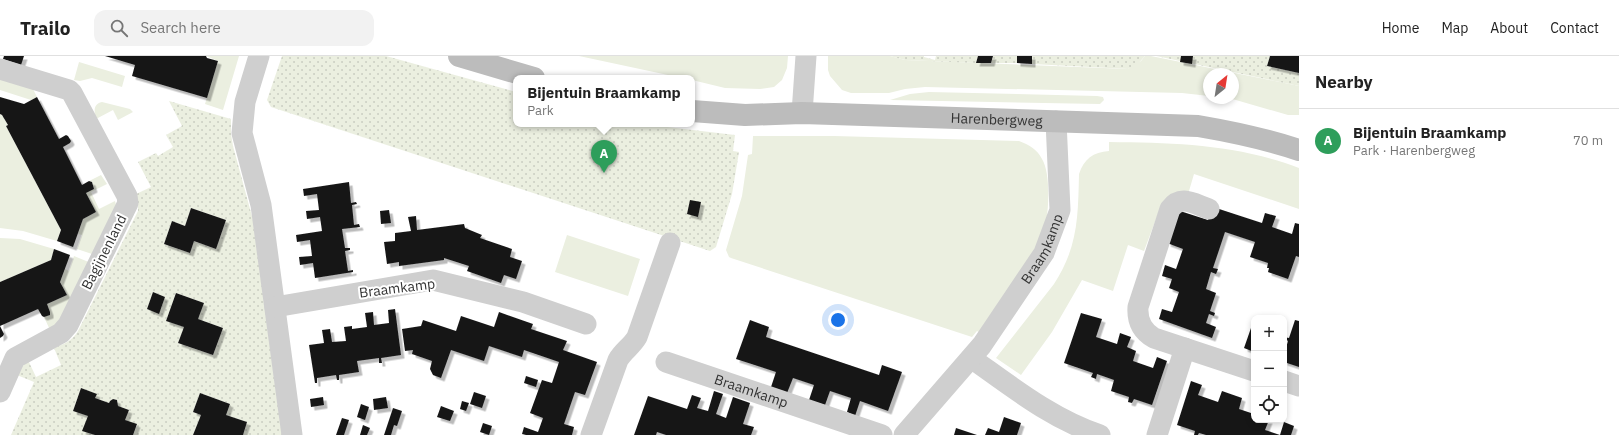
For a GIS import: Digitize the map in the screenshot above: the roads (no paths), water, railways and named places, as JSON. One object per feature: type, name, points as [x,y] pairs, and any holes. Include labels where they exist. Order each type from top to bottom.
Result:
[{"type":"street","points":[[259,56],[244,102],[242,133],[261,205],[292,435]]},
{"type":"street","points":[[459,56],[524,75]]},
{"type":"street","points":[[802,113],[806,56]]},
{"type":"street","name":"Bagijnenland","points":[[0,69],[69,90],[72,93],[127,196],[128,203],[68,326],[61,333],[15,358],[0,392]]},
{"type":"street","name":"Harenbergweg","points":[[695,111],[745,115],[802,113],[1198,126],[1240,133],[1299,150]]},
{"type":"street","name":"Braamkamp","points":[[904,435],[982,345],[1044,253],[1060,210],[1056,121]]},
{"type":"street","points":[[1208,209],[1185,201],[1179,201],[1170,209],[1137,315],[1147,334],[1154,338],[1251,370]]},
{"type":"street","points":[[591,435],[618,360],[623,352],[637,337],[670,243]]},
{"type":"street","name":"Braamkamp","points":[[275,307],[433,280],[523,302],[586,324]]},
{"type":"street","points":[[1157,435],[1185,348]]},
{"type":"street","points":[[970,358],[1042,408],[1067,422],[1100,435]]},
{"type":"street","name":"Braamkamp","points":[[666,362],[882,435]]},
{"type":"street","points":[[1287,382],[1299,386]]},
{"type":"place","name":"Bijentuin Braamkamp","points":[[604,173]]}]
